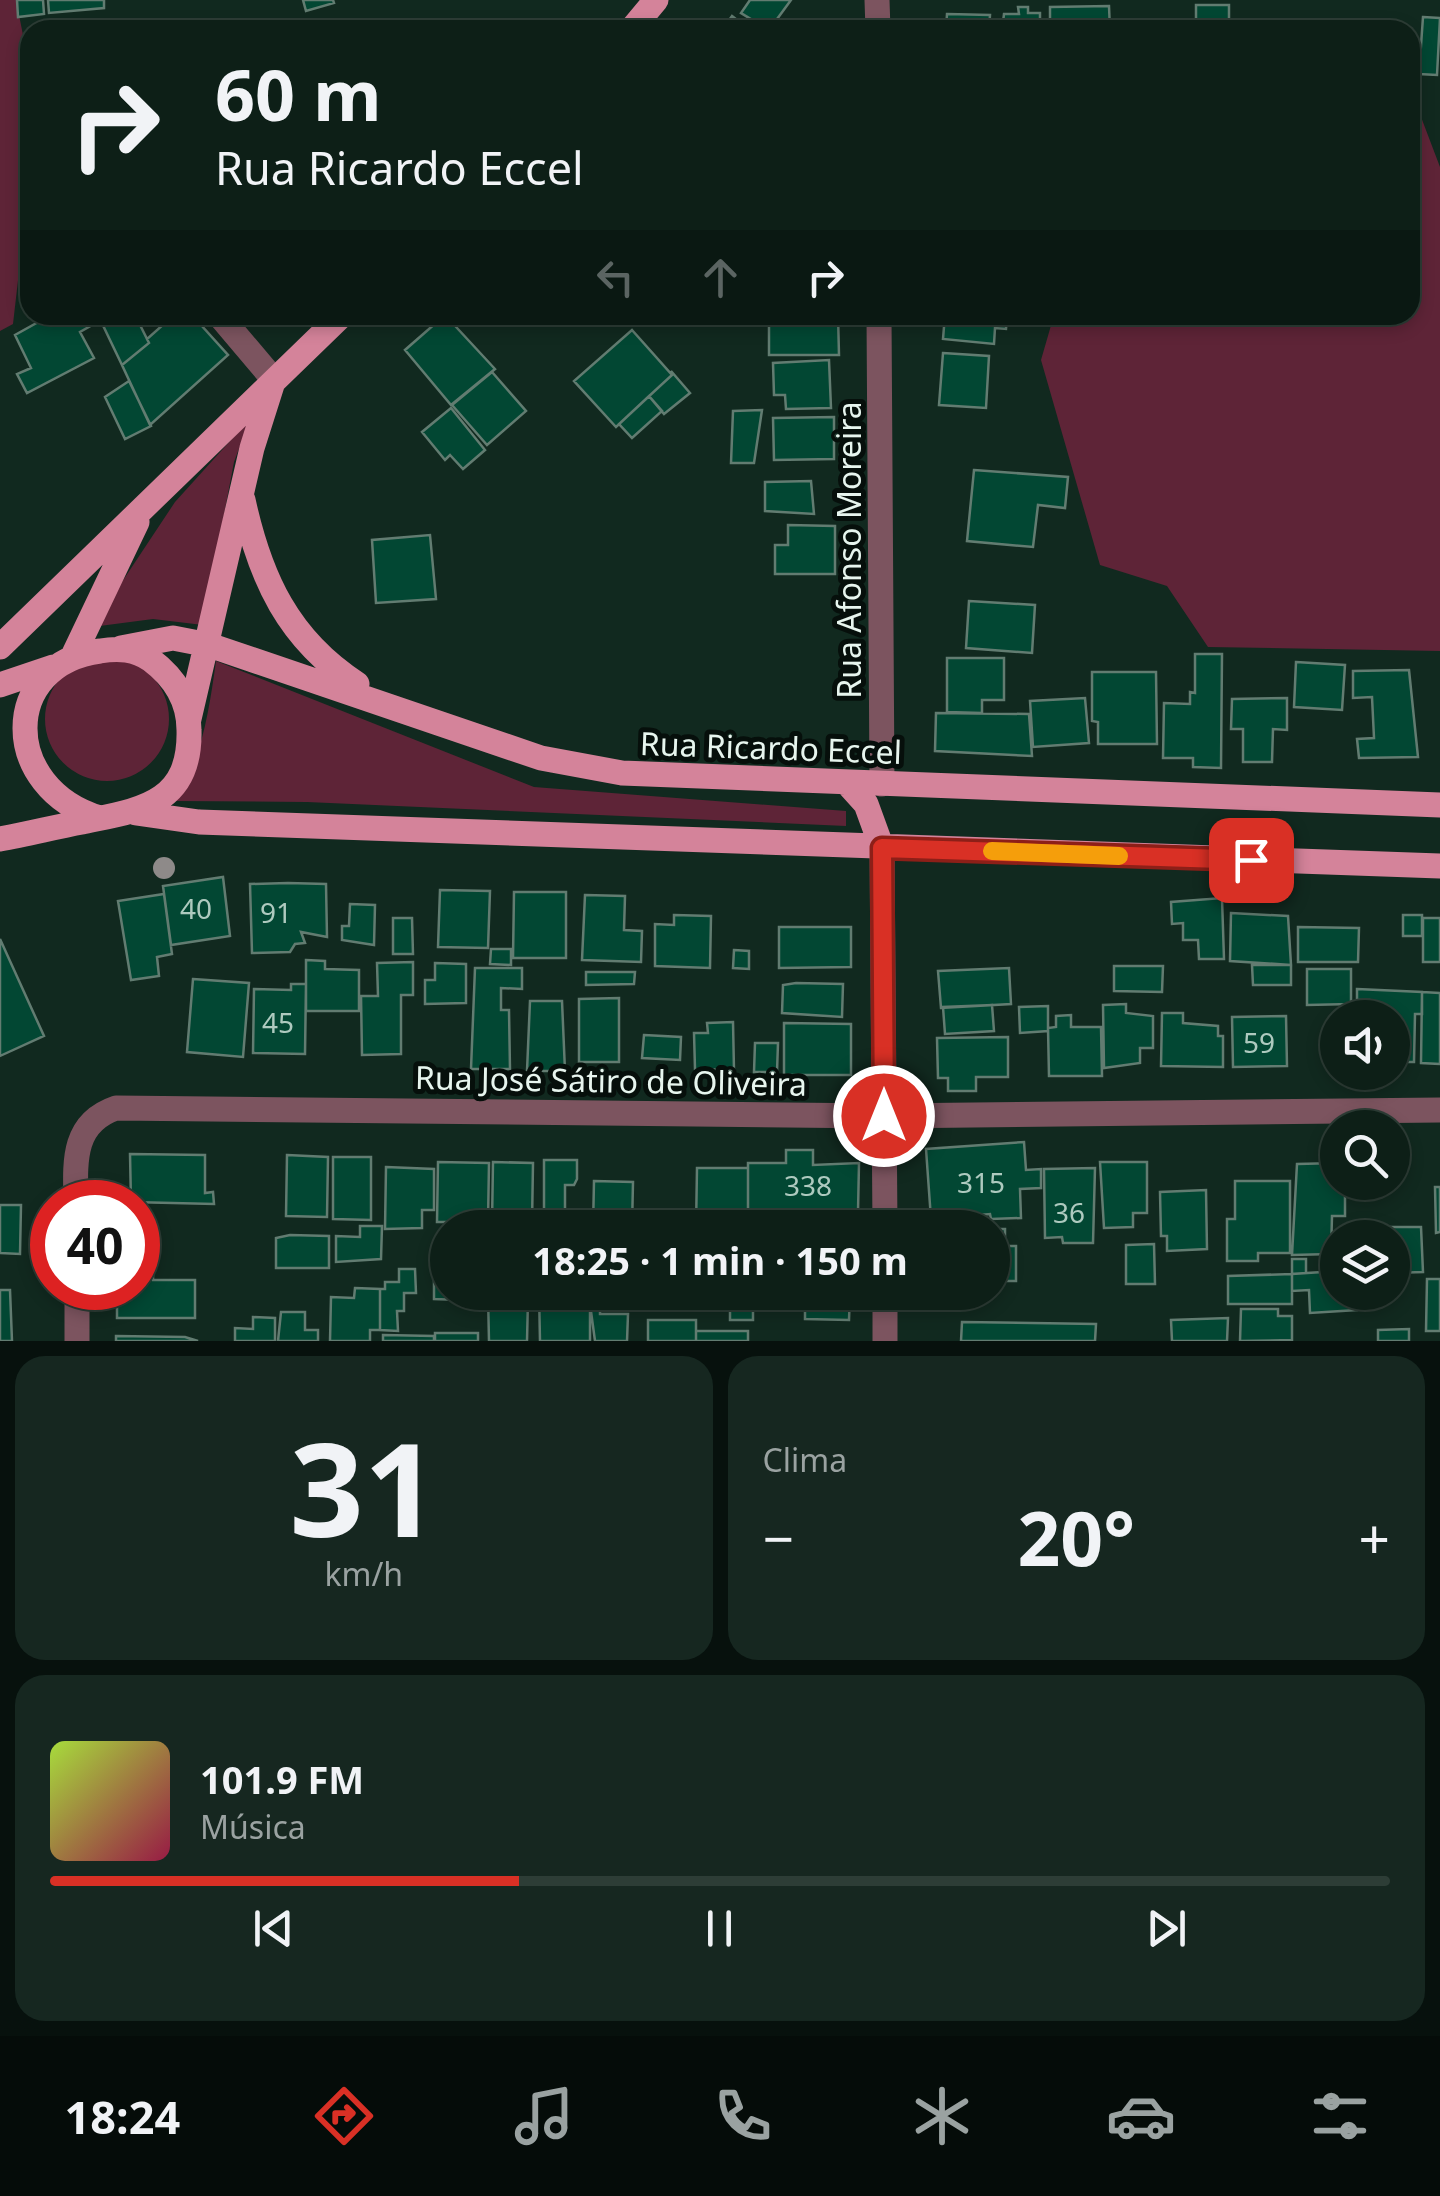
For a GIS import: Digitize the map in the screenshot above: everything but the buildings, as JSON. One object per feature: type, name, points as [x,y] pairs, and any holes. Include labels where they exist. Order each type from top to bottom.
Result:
[{"type":"main road","points":[[639,20],[656,0]]},
{"type":"main road","points":[[0,648],[332,325]]},
{"type":"main road","points":[[189,718],[242,492],[274,380]]},
{"type":"main road","points":[[242,492],[260,570],[291,626],[340,673],[382,701]]},
{"type":"main road","points":[[100,818],[54,798],[37,780],[26,757],[22,732],[26,708],[36,685],[63,660],[146,504]]},
{"type":"main road","name":"Rua Ricardo Eccel","points":[[121,648],[172,638],[209,644],[541,758],[622,774],[1440,805]]},
{"type":"main road","points":[[0,685],[63,660],[121,648],[146,657],[167,672],[182,693],[189,718],[190,748],[180,776],[162,798],[136,813]]},
{"type":"main road","points":[[847,783],[866,804],[882,848]]},
{"type":"main road","points":[[0,839],[136,813],[199,822],[1440,866]]},
{"type":"street","points":[[227,325],[274,380]]},
{"type":"street","name":"Rua Afonso Moreira","points":[[879,325],[882,784]]},
{"type":"street","points":[[882,848],[884,1210]]},
{"type":"street","name":"Rua José Sátiro de Oliveira","points":[[77,1180],[78,1144],[87,1124],[116,1108],[884,1116],[1440,1110]]},
{"type":"street","points":[[77,1310],[77,1341]]},
{"type":"street","points":[[885,1310],[885,1341]]},
{"type":"shaded area","points":[[0,0],[16,0],[20,20],[20,263],[13,324],[0,331]]},
{"type":"shaded area","points":[[1420,114],[1440,167],[1440,651],[1208,647],[1167,586],[1100,565],[1041,360],[1051,325],[1420,325]]},
{"type":"shaded area","points":[[250,419],[234,462],[203,625],[153,619],[92,627],[175,502]]},
{"type":"shaded area","points":[[107,657],[131,661],[151,675],[165,695],[169,719],[165,743],[151,763],[131,777],[107,781],[83,777],[63,763],[49,743],[45,719],[49,695],[63,675],[83,661]]},
{"type":"shaded area","points":[[216,661],[534,787],[846,811],[846,826],[307,802],[175,801],[198,751]]},
{"type":"slow traffic","points":[[992,851],[1119,856]]},
{"type":"route","points":[[884,1116],[882,848],[1251,860]]}]
